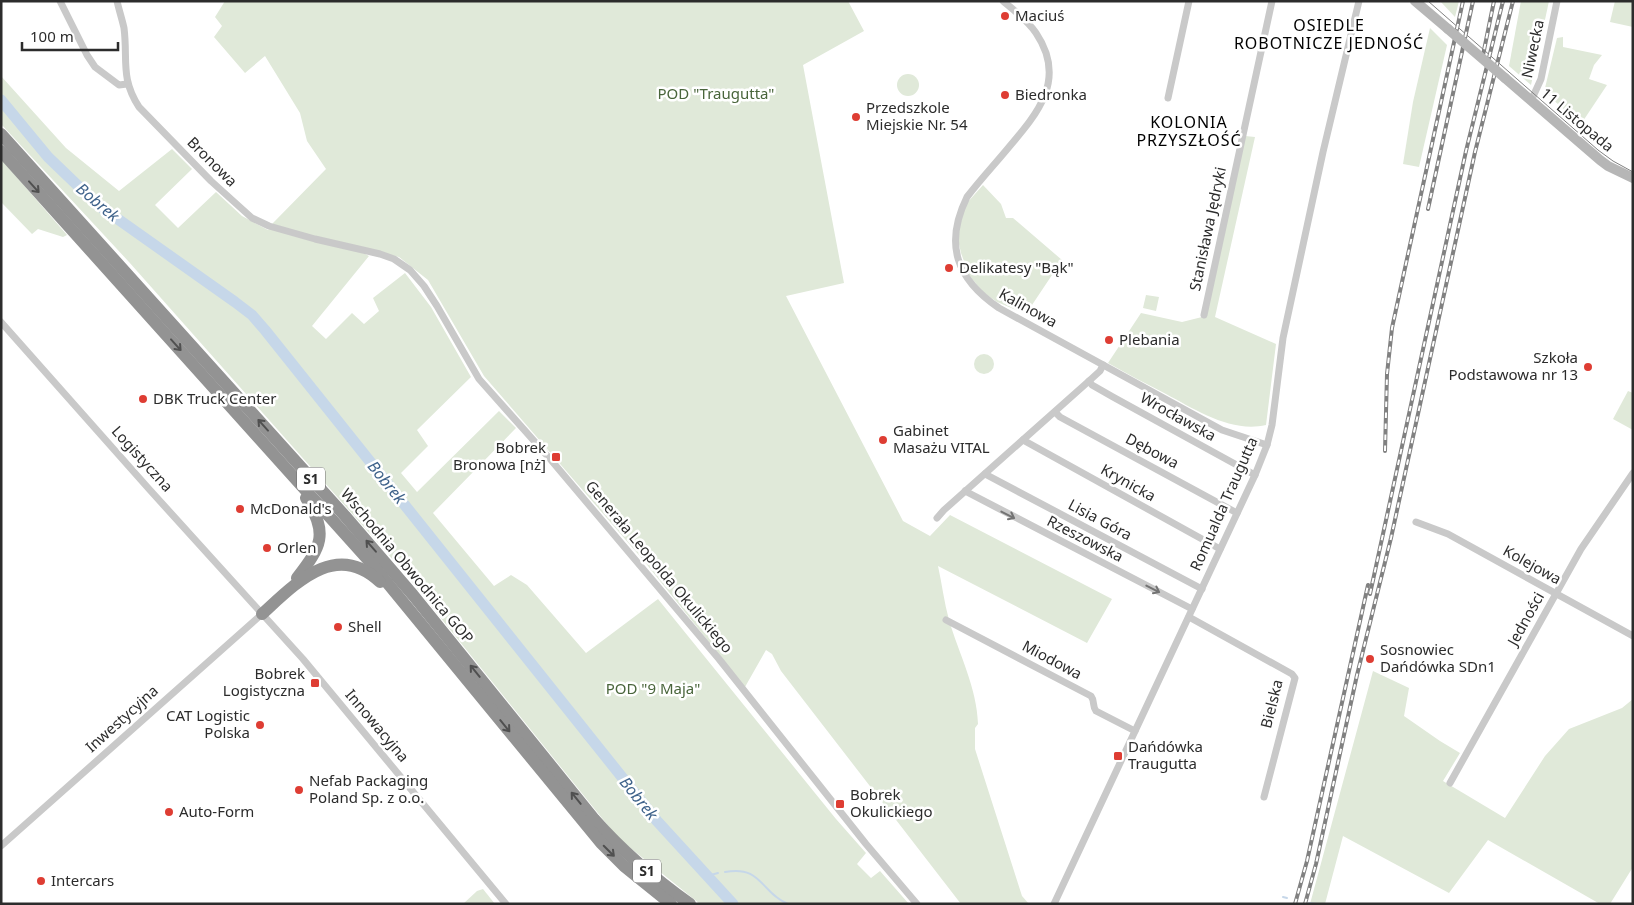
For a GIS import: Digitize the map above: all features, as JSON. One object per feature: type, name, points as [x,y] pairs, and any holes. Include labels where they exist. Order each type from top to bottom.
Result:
[{"type":"highway","name":"Wschodnia Obwodnica GOP","points":[[1,134],[413,594],[594,820],[616,844],[642,867],[690,904]]},
{"type":"highway","name":"Wschodnia Obwodnica GOP","points":[[1,151],[286,467],[414,614],[601,843],[624,866],[671,904]]},
{"type":"highway","points":[[286,467],[318,517],[320,535],[318,545],[310,562],[288,590]]},
{"type":"highway","points":[[262,614],[288,590],[322,567],[332,564],[352,565],[372,574],[414,614]]},
{"type":"main road","name":"11 Listopada","points":[[1415,1],[1600,160],[1633,178]]},
{"type":"street","points":[[60,1],[95,67],[119,85],[127,84]]},
{"type":"street","name":"Bronowa","points":[[117,1],[124,28],[127,84],[131,96],[139,107],[211,180],[252,218],[269,226],[380,254]]},
{"type":"street","name":"Kalinowa","points":[[1003,1],[1027,22],[1037,34],[1049,62],[1049,82],[1044,101],[1033,118],[967,197],[960,212],[955,228],[955,245],[959,260],[972,286],[984,298],[999,308],[1222,430],[1267,446]]},
{"type":"street","points":[[1168,98],[1189,1]]},
{"type":"street","name":"Stanisława Jędryki","points":[[1204,316],[1272,1]]},
{"type":"street","name":"Romualda Traugutta","points":[[1054,904],[1267,446],[1272,425],[1285,330],[1322,152],[1359,1]]},
{"type":"street","name":"Niwecka","points":[[1531,101],[1541,79],[1557,1]]},
{"type":"street","name":"Generała Leopolda Okulickiego","points":[[380,254],[394,259],[410,270],[424,286],[479,379],[551,460],[719,659],[866,844],[917,904]]},
{"type":"street","name":"Logistyczna","points":[[1,322],[262,614]]},
{"type":"street","points":[[936,518],[1100,371],[1103,365]]},
{"type":"street","name":"Wrocławska","points":[[1089,381],[1092,385],[1113,397],[1255,475]]},
{"type":"street","name":"Dębowa","points":[[1055,412],[1060,418],[1237,513]]},
{"type":"street","name":"Krynicka","points":[[1023,440],[1220,549]]},
{"type":"street","name":"Jedności","points":[[1450,783],[1581,549],[1633,473]]},
{"type":"street","name":"Lisia Góra","points":[[985,474],[1202,589]]},
{"type":"street","name":"Rzeszowska","points":[[965,492],[1192,609]]},
{"type":"street","name":"Kolejowa","points":[[1416,522],[1448,534],[1633,636]]},
{"type":"street","name":"Inwestycyjna","points":[[1,846],[262,614]]},
{"type":"street","name":"Innowacyjna","points":[[262,614],[320,678],[506,904]]},
{"type":"street","name":"Bielska","points":[[1188,617],[1292,674],[1294,678],[1264,797]]},
{"type":"street","name":"Miodowa","points":[[946,620],[1091,696],[1096,711],[1135,731]]},
{"type":"green space","points":[[225,1],[848,1],[864,31],[803,65],[844,283],[786,296],[903,521],[930,536],[950,515],[1112,599],[1087,643],[938,566],[949,620],[967,671],[977,711],[978,724],[975,728],[975,749],[1022,896],[1029,904],[961,904],[781,671],[772,654],[766,650],[745,687],[644,561],[484,376],[428,280],[399,257],[348,245],[369,256],[312,326],[326,339],[352,313],[364,324],[379,311],[373,298],[405,273],[431,307],[471,377],[417,430],[428,446],[401,473],[417,492],[499,411],[516,428],[433,513],[494,586],[511,575],[527,585],[586,653],[658,599],[836,819],[866,853],[857,864],[871,878],[880,871],[909,904],[700,904],[618,838],[402,570],[129,262],[1,124],[1,76],[66,148],[119,191],[172,149],[192,169],[155,205],[178,228],[216,192],[242,216],[268,230],[326,169],[307,141],[300,113],[265,56],[245,73],[214,37],[222,26],[215,17]]},
{"type":"green space","points":[[1440,1],[1459,1],[1455,17]]},
{"type":"green space","points":[[1521,1],[1549,1],[1531,85],[1509,66]]},
{"type":"green space","points":[[1615,1],[1633,1],[1633,27],[1610,22]]},
{"type":"green space","points":[[1430,28],[1447,45],[1419,167],[1403,164],[1413,102]]},
{"type":"green space","points":[[1563,37],[1563,47],[1602,55],[1594,65],[1589,79],[1607,85],[1581,124],[1551,98],[1545,88],[1557,38]]},
{"type":"green space","points":[[908,74],[916,77],[919,85],[916,93],[908,96],[900,93],[897,85],[900,77]]},
{"type":"green space","points":[[1245,136],[1255,137],[1215,317],[1276,344],[1266,425],[1253,427],[1227,423],[1189,407],[1108,363],[1141,313],[1182,322],[1206,316]]},
{"type":"green space","points":[[1,159],[67,235],[63,237],[38,229],[32,234],[1,202]]},
{"type":"green space","points":[[983,185],[1001,204],[1006,218],[1013,218],[1062,260],[1026,314],[997,302],[983,292],[969,275],[961,253],[957,235],[966,204]]},
{"type":"green space","points":[[1146,295],[1159,297],[1156,311],[1143,308]]},
{"type":"green space","points":[[984,354],[991,357],[994,364],[991,371],[984,374],[977,371],[974,364],[977,357]]},
{"type":"green space","points":[[1628,391],[1633,393],[1633,430],[1613,419]]},
{"type":"green space","points":[[1373,671],[1409,688],[1404,716],[1460,753],[1443,781],[1505,818],[1545,756],[1569,729],[1622,708],[1633,699],[1633,867],[1610,904],[1600,904],[1488,840],[1449,893],[1343,836],[1325,904],[1310,904]]},
{"type":"green space","points":[[483,889],[495,904],[463,904],[477,891]]},
{"type":"waterway","name":"Bobrek","points":[[1,100],[48,157],[98,205],[252,315],[657,821],[733,904]]},
{"type":"waterway","points":[[725,872],[747,872],[760,881],[779,899],[788,904]]},
{"type":"waterway","points":[[707,876],[718,873]]},
{"type":"waterway","points":[[1283,897],[1287,898]]},
{"type":"waterway","points":[[1309,903],[1317,904]]},
{"type":"tram line","points":[[1428,1],[1598,150],[1633,172]]},
{"type":"railway","points":[[1385,451],[1387,374],[1392,328],[1463,1]]},
{"type":"railway","points":[[1428,209],[1473,1]]},
{"type":"railway","points":[[1482,60],[1494,1]]},
{"type":"railway","points":[[1370,594],[1466,151],[1503,1]]},
{"type":"railway","points":[[1305,904],[1316,864],[1357,675],[1391,538],[1475,152],[1513,1]]},
{"type":"railway","points":[[1295,904],[1307,861],[1368,585]]},
{"type":"place","name":"Maciuś","points":[[1005,16]]},
{"type":"place","name":"Biedronka","points":[[1005,95]]},
{"type":"place","name":"Przedszkole Miejskie Nr. 54","points":[[856,117]]},
{"type":"place","name":"Delikatesy \"Bąk\"","points":[[949,268]]},
{"type":"place","name":"Plebania","points":[[1109,340]]},
{"type":"place","name":"Szkoła Podstawowa nr 13","points":[[1588,367]]},
{"type":"place","name":"DBK Truck Center","points":[[143,399]]},
{"type":"place","name":"Gabinet Masażu VITAL","points":[[883,440]]},
{"type":"place","name":"Bobrek Bronowa [nż]","points":[[556,457]]},
{"type":"place","name":"McDonald's","points":[[240,509]]},
{"type":"place","name":"Orlen","points":[[267,548]]},
{"type":"place","name":"Shell","points":[[338,627]]},
{"type":"place","name":"Sosnowiec Dańdówka SDn1","points":[[1370,659]]},
{"type":"place","name":"Bobrek Logistyczna","points":[[315,683]]},
{"type":"place","name":"CAT Logistic Polska","points":[[260,725]]},
{"type":"place","name":"Dańdówka Traugutta","points":[[1118,756]]},
{"type":"place","name":"Nefab Packaging Poland Sp. z o.o.","points":[[299,790]]},
{"type":"place","name":"Bobrek Okulickiego","points":[[840,804]]},
{"type":"place","name":"Auto-Form","points":[[169,812]]},
{"type":"place","name":"Intercars","points":[[41,881]]},
{"type":"district","name":"OSIEDLE ROBOTNICZE JEDNOŚĆ","points":[[1329,34]]},
{"type":"district","name":"KOLONIA PRZYSZŁOŚĆ","points":[[1189,131]]},
{"type":"park label","name":"POD \"Traugutta\"","points":[[716,94]]},
{"type":"park label","name":"POD \"9 Maja\"","points":[[653,689]]}]
